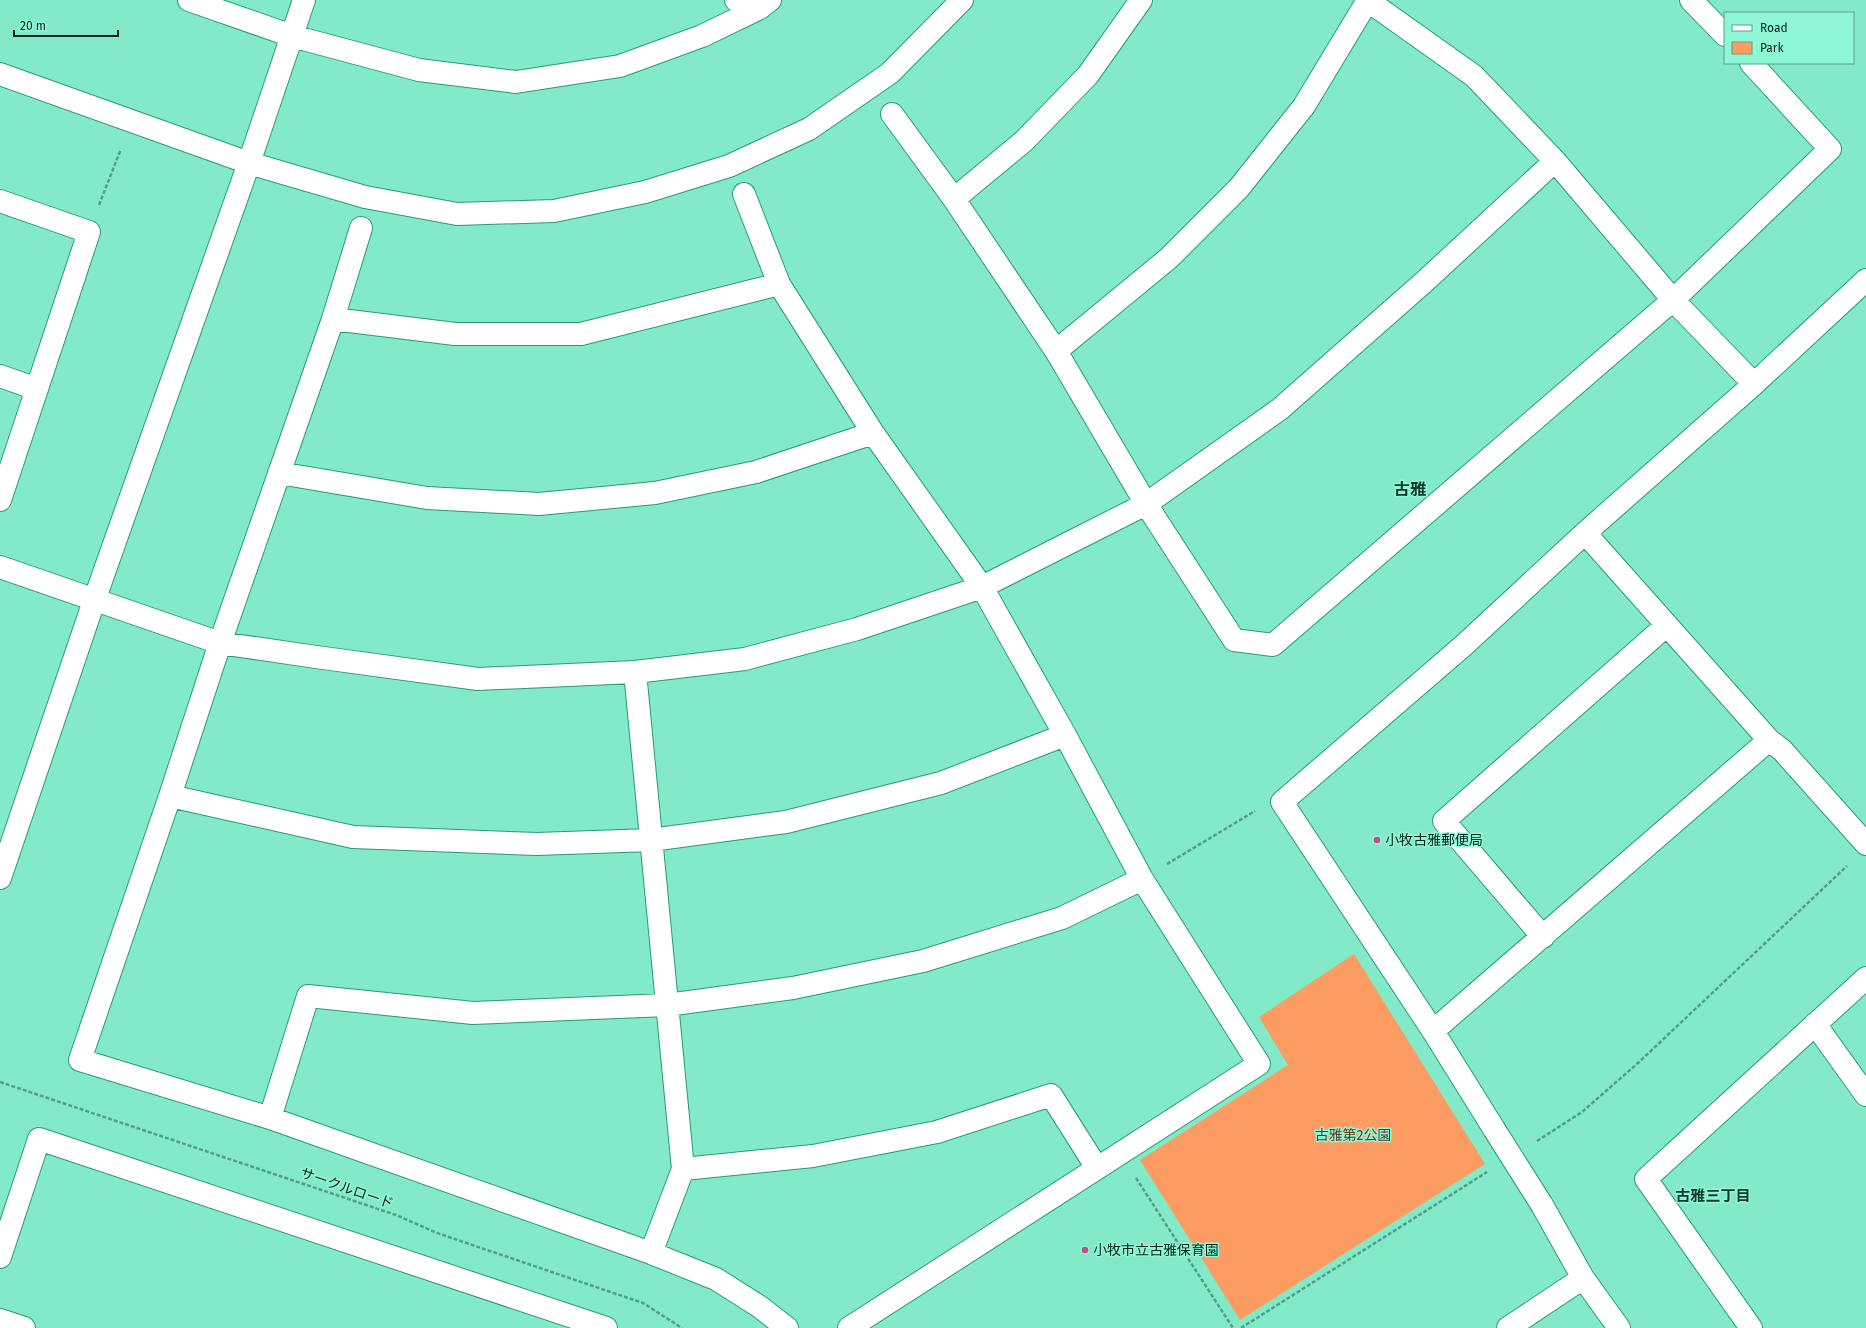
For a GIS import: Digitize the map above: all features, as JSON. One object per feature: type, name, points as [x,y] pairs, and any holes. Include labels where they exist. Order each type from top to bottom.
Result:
[{"type":"street","points":[[189,0],[292,36],[419,70],[516,82],[620,66],[702,36],[765,4]]},
{"type":"street","points":[[0,878],[95,598],[249,162],[304,0]]},
{"type":"street","points":[[736,0],[765,4]]},
{"type":"street","points":[[0,74],[249,162],[365,197],[457,214],[554,211],[645,192],[729,166],[809,129],[890,73],[962,0]]},
{"type":"street","points":[[954,199],[1024,140],[1088,75],[1141,0]]},
{"type":"street","points":[[1056,351],[1169,258],[1239,188],[1304,106],[1368,0],[1474,76],[1555,161],[1673,300],[1754,384]]},
{"type":"street","points":[[1691,0],[1724,34]]},
{"type":"street","points":[[892,114],[954,199],[1056,351],[1146,504],[1234,640],[1273,645],[1673,300],[1830,149],[1752,64]]},
{"type":"street","points":[[0,567],[95,598],[220,642],[316,658],[478,679],[635,672],[745,659],[858,629],[982,587],[1146,504],[1280,409],[1424,282],[1555,161]]},
{"type":"street","points":[[744,194],[780,284],[873,433],[982,587],[1065,735],[1142,879],[1259,1064],[848,1328]]},
{"type":"street","points":[[0,201],[89,232],[0,500]]},
{"type":"street","points":[[361,228],[333,319],[220,642],[170,796],[80,1060],[270,1118],[651,1252],[716,1279],[760,1307],[787,1328]]},
{"type":"street","points":[[1619,1328],[1583,1278],[1542,1205],[1433,1032],[1282,802],[1463,646],[1585,533],[1754,384],[1866,280]]},
{"type":"street","points":[[333,319],[454,334],[581,334],[780,284]]},
{"type":"street","points":[[0,376],[37,389]]},
{"type":"street","points":[[279,473],[427,498],[539,504],[655,493],[748,474],[873,433]]},
{"type":"street","points":[[1585,533],[1769,740],[1782,750],[1866,844]]},
{"type":"street","points":[[1543,937],[1444,821],[1667,625]]},
{"type":"street","points":[[635,672],[683,1169],[651,1252]]},
{"type":"street","points":[[170,796],[353,837],[537,844],[651,840],[786,822],[941,783],[1065,735]]},
{"type":"street","points":[[1433,1032],[1769,740]]},
{"type":"street","points":[[270,1118],[308,996],[473,1013],[667,1005],[793,988],[923,961],[1062,918],[1142,879]]},
{"type":"street","points":[[1751,1328],[1646,1179],[1866,978]]},
{"type":"street","points":[[1816,1024],[1866,1095]]},
{"type":"street","points":[[683,1169],[813,1156],[937,1132],[1052,1095],[1097,1168]]},
{"type":"street","points":[[0,1257],[39,1139],[606,1328]]},
{"type":"street","points":[[1508,1328],[1583,1278]]},
{"type":"street","points":[[0,1320],[24,1328]]},
{"type":"path","points":[[89,232],[121,149]]},
{"type":"path","points":[[1142,879],[1264,805],[1282,802]]},
{"type":"path","points":[[1535,1142],[1582,1112],[1638,1063],[1850,864]]},
{"type":"path","name":"サークルロード","points":[[0,1082],[396,1215],[437,1233],[643,1303],[682,1328]]},
{"type":"path","points":[[1120,1152],[1233,1328]]},
{"type":"path","points":[[1241,1328],[1488,1172]]},
{"type":"green space","name":"古雅第2公園","points":[[1354,954],[1485,1164],[1240,1320],[1140,1160],[1288,1065],[1259,1017]]},
{"type":"place","name":"小牧古雅郵便局","points":[[1377,840]]},
{"type":"place","name":"小牧市立古雅保育園","points":[[1085,1250]]},
{"type":"district","name":"古雅","points":[[1410,489]]},
{"type":"district","name":"古雅三丁目","points":[[1713,1196]]}]
